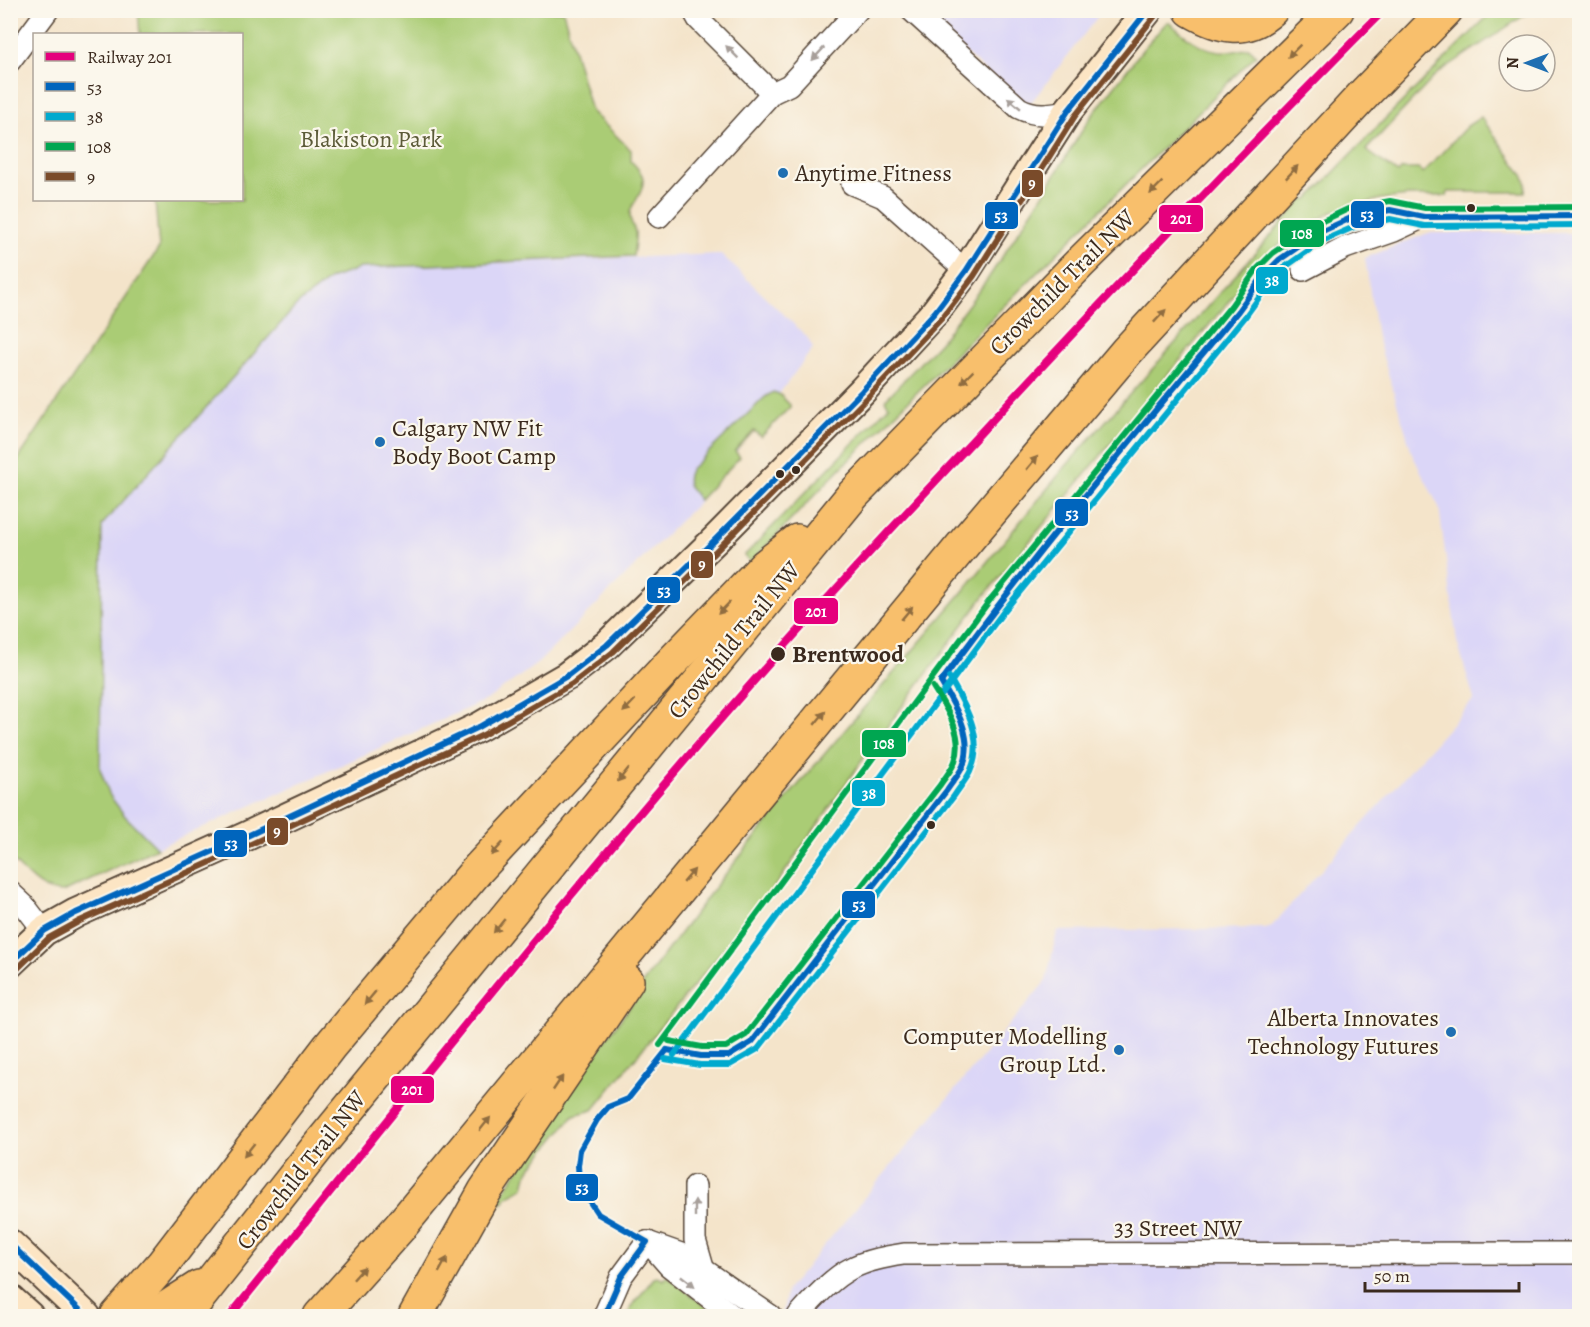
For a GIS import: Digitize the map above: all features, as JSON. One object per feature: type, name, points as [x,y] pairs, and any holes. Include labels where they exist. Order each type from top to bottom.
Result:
[{"type":"highway","points":[[1191,10],[1220,25],[1243,26],[1263,18],[1271,10]]},
{"type":"highway","name":"Crowchild Trail NW","points":[[184,1317],[323,1140],[853,495],[1072,271],[1337,10]]},
{"type":"highway","points":[[320,1317],[399,1228],[964,544],[1128,351],[1367,91],[1446,10]]},
{"type":"highway","points":[[131,1314],[162,1265],[329,1047],[478,869],[616,720],[765,566],[853,495]]},
{"type":"highway","points":[[415,1317],[485,1191],[647,952],[660,911]]},
{"type":"highway","points":[[131,1314],[218,1275]]},
{"type":"street","points":[[10,61],[48,10]]},
{"type":"street","points":[[693,10],[698,19],[772,93]]},
{"type":"street","points":[[659,217],[772,93],[789,85],[858,10]]},
{"type":"street","points":[[911,10],[1018,108],[1043,116],[1068,111]]},
{"type":"street","points":[[10,963],[44,931],[76,913],[479,727],[567,676],[607,645],[716,539],[862,391],[935,312],[966,271],[1068,111],[1148,10]]},
{"type":"street","points":[[852,184],[883,197],[966,271]]},
{"type":"street","points":[[1297,248],[1318,233],[1351,218],[1390,210],[1424,217],[1580,216]]},
{"type":"street","points":[[1304,270],[1345,248],[1394,231],[1424,217]]},
{"type":"street","points":[[10,892],[44,931]]},
{"type":"street","points":[[695,1186],[695,1240],[704,1271]]},
{"type":"street","points":[[647,1242],[677,1251],[771,1317]]},
{"type":"street","points":[[604,1317],[621,1277],[647,1242]]},
{"type":"street","points":[[647,1242],[669,1266],[733,1317]]},
{"type":"street","points":[[10,1244],[86,1317]]},
{"type":"street","name":"33 Street NW","points":[[798,1317],[815,1298],[848,1269],[877,1258],[904,1254],[1580,1253]]},
{"type":"street","points":[[10,1299],[29,1317]]},
{"type":"shaded area","points":[[921,11],[1102,11],[1033,100],[1024,107]]},
{"type":"shaded area","points":[[1428,233],[1579,233],[1579,1316],[782,1316],[787,1290],[1046,981],[1057,931],[1270,928],[1474,699],[1457,642],[1439,507],[1413,456],[1377,337],[1365,258]]},
{"type":"shaded area","points":[[721,254],[807,337],[813,348],[698,503],[538,663],[488,699],[157,848],[125,816],[109,796],[100,769],[102,525],[297,305],[330,279],[360,268]]},
{"type":"green space","points":[[1494,10],[1531,11],[1438,73],[1366,150],[1398,173],[1402,169],[1418,169],[1423,173],[1467,126],[1481,117],[1523,175],[1526,182],[1525,192],[1448,192],[1447,196],[1381,199],[1332,212],[1301,229],[1278,246],[1254,271],[985,595],[861,762],[778,882],[593,1110],[574,1115],[528,1171],[524,1187],[507,1197],[502,1204],[499,1199],[591,1059],[632,1004],[642,984],[715,887],[793,791],[960,595],[1066,466],[1303,199],[1308,199]]},
{"type":"green space","name":"Blakiston Park","points":[[138,11],[563,11],[591,111],[631,150],[631,161],[643,178],[643,186],[630,212],[635,235],[633,256],[360,268],[330,279],[297,305],[102,525],[100,769],[110,796],[125,816],[157,848],[63,892],[40,886],[11,859],[11,470],[159,248],[155,201],[243,201],[243,33],[140,33]]},
{"type":"green space","points":[[1167,22],[1205,47],[1225,51],[1249,48],[1256,55],[833,476],[751,562],[744,556],[889,406],[885,400],[940,342],[987,280],[1088,121],[1143,49]]},
{"type":"green space","points":[[773,392],[779,394],[790,407],[761,437],[754,431],[735,451],[740,457],[699,500],[688,483],[690,470],[765,397]]},
{"type":"green space","points":[[667,1276],[718,1316],[627,1316],[654,1278],[664,1280]]},
{"type":"rail line","name":"201","points":[[230,1316],[540,933],[760,673],[1125,278],[1279,116],[1384,10]]},
{"type":"transit line","name":"53","points":[[10,963],[44,931],[76,913],[479,727],[567,676],[607,645],[716,539],[862,391],[935,312],[966,271],[1068,111],[1148,10]]},
{"type":"transit line","name":"9","points":[[16,970],[49,938],[80,921],[483,735],[572,684],[613,652],[868,397],[942,318],[974,276],[1075,116],[1155,16]]},
{"type":"transit line","name":"108","points":[[660,1045],[990,600],[1231,306],[1257,269],[1273,253],[1314,225],[1348,209],[1390,201],[1425,208],[1580,207]]},
{"type":"transit line","name":"53","points":[[941,682],[1049,541],[1238,311],[1264,275],[1279,260],[1318,233],[1351,218],[1390,210],[1424,217],[1580,216]]},
{"type":"transit line","name":"38","points":[[674,1055],[1004,611],[1245,317],[1271,281],[1285,267],[1322,241],[1354,227],[1390,219],[1424,226],[1580,225]]},
{"type":"transit line","name":"38","points":[[665,1059],[700,1065],[730,1065],[758,1049],[954,796],[970,772],[976,747],[972,723],[949,677]]},
{"type":"transit line","name":"53","points":[[667,1050],[701,1056],[729,1056],[752,1042],[947,790],[963,766],[967,744],[962,722],[941,682]]},
{"type":"transit line","name":"108","points":[[669,1041],[702,1047],[726,1047],[746,1035],[940,785],[954,764],[958,741],[953,722],[933,687]]},
{"type":"transit line","name":"53","points":[[604,1316],[621,1277],[647,1242],[598,1214],[584,1193],[579,1180],[580,1150],[597,1120],[608,1107],[628,1099],[667,1050]]},
{"type":"transit line","name":"53","points":[[10,1244],[86,1316]]},
{"type":"place","name":"Anytime Fitness","points":[[783,173]]},
{"type":"place","name":"Calgary NW Fit Body Boot Camp","points":[[380,442]]},
{"type":"place","name":"Brentwood","points":[[778,654]]},
{"type":"place","name":"Alberta Innovates Technology Futures","points":[[1451,1032]]},
{"type":"place","name":"Computer Modelling Group Ltd.","points":[[1119,1050]]}]
